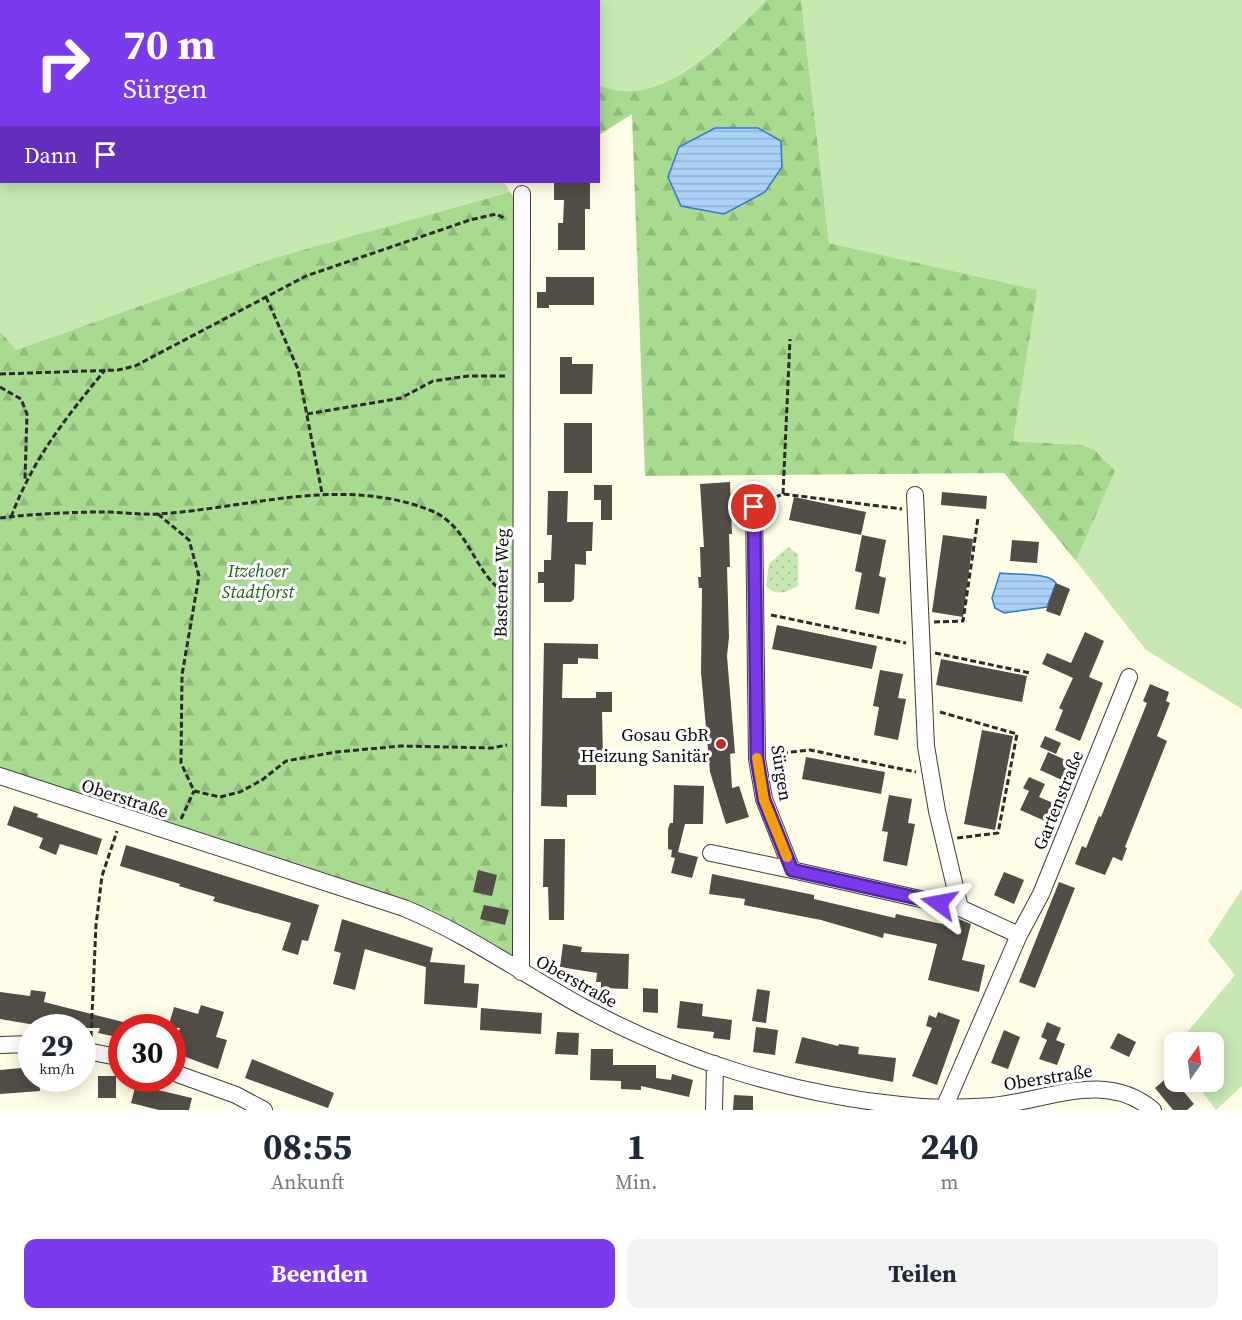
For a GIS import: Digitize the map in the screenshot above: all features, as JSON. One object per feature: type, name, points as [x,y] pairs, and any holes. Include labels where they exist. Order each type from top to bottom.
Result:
[{"type":"street","name":"Bastener Weg","points":[[521,972],[519,597],[524,370],[522,194]]},
{"type":"street","points":[[915,503],[930,775],[960,908]]},
{"type":"street","name":"Sürgen","points":[[754,507],[757,755],[764,800],[792,870]]},
{"type":"street","name":"Gartenstraße","points":[[1019,935],[1041,894],[1129,677]]},
{"type":"street","name":"Oberstraße","points":[[0,776],[174,835],[404,908],[441,925],[616,1024],[673,1049],[715,1064],[832,1095],[902,1105],[944,1108],[994,1106],[1100,1088],[1125,1092],[1153,1110]]},
{"type":"street","points":[[711,853],[960,908],[1019,935],[944,1108]]},
{"type":"street","points":[[0,1045],[18,1044]]},
{"type":"street","points":[[714,1110],[715,1064]]},
{"type":"street","points":[[186,1077],[236,1095],[264,1110]]},
{"type":"path","points":[[0,374],[105,370],[135,366],[306,276],[492,214],[501,215],[522,230]]},
{"type":"path","points":[[266,297],[298,369],[322,493]]},
{"type":"path","points":[[783,494],[790,339]]},
{"type":"path","points":[[11,517],[25,481],[43,449],[105,370]]},
{"type":"path","points":[[307,414],[401,398],[433,381],[468,376],[514,376],[524,370]]},
{"type":"path","points":[[0,387],[21,399],[27,414],[25,481]]},
{"type":"path","points":[[0,518],[105,512],[158,514],[322,493],[386,497],[433,512],[462,534],[483,570],[501,590],[511,597],[519,597]]},
{"type":"path","points":[[754,507],[783,494],[915,503]]},
{"type":"path","points":[[158,514],[189,540],[199,576],[182,675],[181,763],[194,791],[174,835]]},
{"type":"path","points":[[921,623],[963,621],[978,518]]},
{"type":"path","points":[[755,612],[1030,673]]},
{"type":"path","points":[[925,708],[1017,734],[998,833],[944,840]]},
{"type":"path","points":[[194,791],[220,797],[240,792],[262,780],[286,761],[336,752],[401,746],[492,748],[520,742]]},
{"type":"path","points":[[757,755],[810,750],[930,775]]},
{"type":"path","points":[[89,1014],[102,876],[121,817]]},
{"type":"green space","points":[[600,0],[767,0],[712,51],[691,67],[669,80],[646,89],[623,91],[600,85]]},
{"type":"green space","points":[[767,0],[801,0],[829,243],[1037,290],[1013,441],[1081,445],[1095,450],[1115,471],[1076,561],[1004,473],[645,476],[632,114],[600,134],[600,85],[623,91],[646,89],[669,81],[691,68],[732,34]]},
{"type":"green space","points":[[801,0],[1242,0],[1242,709],[1146,650],[1076,561],[1115,471],[1095,450],[1081,445],[1013,441],[1036,290],[829,243]]},
{"type":"green space","points":[[0,183],[505,183],[510,192],[274,258],[16,350],[0,331]]},
{"type":"green space","name":"Itzehoer Stadtforst","points":[[510,192],[517,202],[519,961],[430,909],[0,771],[0,331],[16,350],[274,258]]},
{"type":"green space","points":[[788,547],[798,554],[798,586],[786,592],[774,591],[766,586],[769,564]]},
{"type":"green space","points":[[1242,889],[1242,1086],[1216,1110],[1202,1092],[1224,1092],[1224,1032],[1187,1032],[1235,975],[1208,941]]},
{"type":"water","points":[[715,128],[758,128],[781,141],[782,167],[765,192],[724,214],[681,206],[668,177],[679,147]]},
{"type":"water","points":[[1000,573],[1052,579],[1056,583],[1047,607],[1004,613],[995,608],[992,598]]},
{"type":"building","points":[[554,183],[590,183],[590,209],[585,209],[585,250],[558,250],[558,223],[563,223],[564,200],[554,200]]},
{"type":"building","points":[[546,277],[594,277],[594,305],[549,305],[549,308],[537,308],[537,292],[546,292]]},
{"type":"building","points":[[560,357],[572,357],[572,364],[593,364],[592,394],[560,394]]},
{"type":"building","points":[[564,423],[592,423],[592,473],[564,473]]},
{"type":"building","points":[[730,482],[732,534],[729,534],[730,567],[727,567],[729,637],[727,656],[735,753],[730,754],[732,788],[739,786],[749,817],[726,824],[710,772],[701,672],[702,588],[699,588],[698,577],[701,577],[700,547],[704,547],[700,484]]},
{"type":"building","points":[[594,485],[612,485],[612,520],[601,520],[601,500],[594,500]]},
{"type":"building","points":[[548,491],[568,491],[567,522],[593,522],[592,551],[586,551],[586,565],[575,564],[574,599],[571,602],[544,602],[544,583],[538,583],[538,572],[544,572],[544,560],[551,560],[552,535],[547,535]]},
{"type":"building","points":[[942,492],[987,496],[986,509],[941,505]]},
{"type":"building","points":[[794,497],[866,512],[861,535],[789,520]]},
{"type":"building","points":[[862,535],[886,540],[879,576],[886,578],[879,614],[855,609],[862,573],[855,571]]},
{"type":"building","points":[[943,535],[973,539],[963,617],[932,612]]},
{"type":"building","points":[[1012,540],[1039,542],[1037,563],[1010,561]]},
{"type":"building","points":[[1056,583],[1070,589],[1060,616],[1046,611]]},
{"type":"building","points":[[777,625],[877,646],[872,669],[772,649]]},
{"type":"building","points":[[1085,632],[1104,641],[1089,677],[1103,683],[1080,741],[1055,730],[1063,710],[1059,708],[1073,678],[1042,664],[1047,653],[1071,663]]},
{"type":"building","points":[[544,643],[598,644],[598,659],[578,658],[578,664],[563,664],[562,698],[596,698],[596,692],[612,692],[612,712],[602,712],[603,759],[596,759],[596,795],[567,795],[567,807],[541,806]]},
{"type":"building","points":[[941,659],[1027,676],[1022,702],[936,685]]},
{"type":"building","points":[[880,670],[903,674],[898,698],[906,699],[898,740],[874,735],[879,707],[873,706]]},
{"type":"building","points":[[1150,684],[1169,692],[1166,701],[1170,703],[1157,736],[1167,741],[1125,847],[1127,848],[1122,861],[1113,857],[1105,875],[1075,864],[1082,846],[1086,848],[1099,816],[1101,817],[1147,703],[1143,701]]},
{"type":"building","points":[[982,730],[1013,736],[995,830],[964,824]]},
{"type":"building","points":[[1045,736],[1061,743],[1056,754],[1040,747]]},
{"type":"building","points":[[1048,752],[1072,763],[1064,781],[1040,770]]},
{"type":"building","points":[[806,757],[885,772],[881,794],[802,779]]},
{"type":"building","points":[[1029,777],[1045,784],[1039,797],[1053,803],[1045,821],[1020,810],[1029,791],[1023,788]]},
{"type":"building","points":[[674,785],[704,786],[703,824],[685,824],[678,852],[698,857],[692,878],[671,873],[675,858],[671,857],[672,850],[668,849],[668,829],[670,823],[673,823]]},
{"type":"building","points":[[889,795],[912,799],[908,823],[915,824],[907,866],[883,861],[888,832],[882,831]]},
{"type":"building","points":[[14,806],[38,814],[37,817],[102,839],[97,855],[60,844],[56,855],[39,848],[43,838],[7,825]]},
{"type":"building","points":[[544,839],[565,839],[564,920],[549,920],[548,887],[543,887]]},
{"type":"building","points":[[126,845],[319,905],[308,941],[302,940],[298,955],[282,950],[291,923],[213,901],[215,897],[120,866]]},
{"type":"building","points":[[478,870],[497,875],[492,896],[473,892]]},
{"type":"building","points":[[1004,872],[1024,880],[1014,904],[994,895]]},
{"type":"building","points":[[712,874],[814,895],[814,899],[895,918],[896,914],[942,924],[944,915],[971,924],[962,960],[985,965],[979,992],[928,980],[937,944],[884,933],[883,938],[821,920],[744,905],[745,899],[709,894]]},
{"type":"building","points":[[1059,882],[1075,888],[1035,988],[1019,982]]},
{"type":"building","points":[[484,905],[509,910],[505,925],[480,919]]},
{"type":"building","points":[[342,919],[433,948],[430,962],[465,965],[464,983],[479,984],[477,1008],[424,1004],[426,967],[365,949],[355,990],[333,984],[341,953],[334,951]]},
{"type":"building","points":[[563,944],[582,947],[581,952],[629,954],[628,989],[601,988],[601,982],[596,982],[597,973],[560,967]]},
{"type":"building","points":[[643,988],[658,989],[658,1013],[643,1012]]},
{"type":"building","points":[[757,989],[770,991],[766,1023],[752,1021]]},
{"type":"building","points":[[31,990],[46,992],[44,1002],[91,1014],[18,1014],[18,1022],[0,1019],[0,992],[30,996]]},
{"type":"building","points":[[680,1001],[703,1004],[702,1016],[732,1020],[730,1040],[713,1038],[714,1032],[677,1028]]},
{"type":"building","points":[[201,1005],[224,1012],[216,1037],[227,1040],[218,1069],[186,1057],[186,1014],[172,1014],[174,1007],[198,1014]]},
{"type":"building","points":[[481,1008],[542,1013],[541,1034],[480,1030]]},
{"type":"building","points":[[938,1012],[960,1020],[937,1085],[912,1076],[932,1028],[926,1026],[929,1015],[936,1018]]},
{"type":"building","points":[[96,1015],[108,1018],[108,1035],[98,1033],[100,1028],[96,1028]]},
{"type":"building","points":[[1047,1022],[1061,1028],[1056,1040],[1065,1044],[1057,1065],[1039,1059],[1047,1040],[1041,1037]]},
{"type":"building","points":[[756,1027],[778,1030],[775,1055],[753,1052]]},
{"type":"building","points":[[1004,1030],[1020,1037],[1008,1069],[991,1063]]},
{"type":"building","points":[[557,1032],[579,1033],[578,1055],[555,1054]]},
{"type":"building","points":[[1118,1033],[1136,1042],[1129,1057],[1110,1048]]},
{"type":"building","points":[[802,1037],[838,1046],[839,1044],[859,1047],[858,1054],[896,1058],[893,1082],[795,1063]]},
{"type":"building","points":[[591,1049],[613,1049],[613,1065],[656,1065],[656,1078],[671,1080],[672,1074],[693,1080],[689,1097],[641,1086],[641,1090],[621,1089],[621,1081],[590,1080]]},
{"type":"building","points":[[252,1059],[334,1093],[328,1108],[245,1078]]},
{"type":"building","points":[[18,1068],[18,1092],[27,1092],[0,1094],[0,1070]]},
{"type":"building","points":[[98,1076],[108,1076],[108,1092],[116,1092],[116,1098],[98,1098]]},
{"type":"building","points":[[1164,1080],[1164,1092],[1184,1092],[1194,1104],[1187,1110],[1173,1110],[1155,1088]]},
{"type":"building","points":[[134,1092],[166,1092],[192,1098],[189,1110],[159,1110],[131,1103]]},
{"type":"building","points":[[734,1095],[753,1096],[753,1110],[733,1110]]},
{"type":"slow traffic","points":[[757,758],[764,800],[787,857]]},
{"type":"place","name":"Gosau GbR Heizung Sanitär","points":[[721,744]]},
{"type":"route","points":[[754,507],[757,759],[764,800],[792,870],[939,903]]}]
